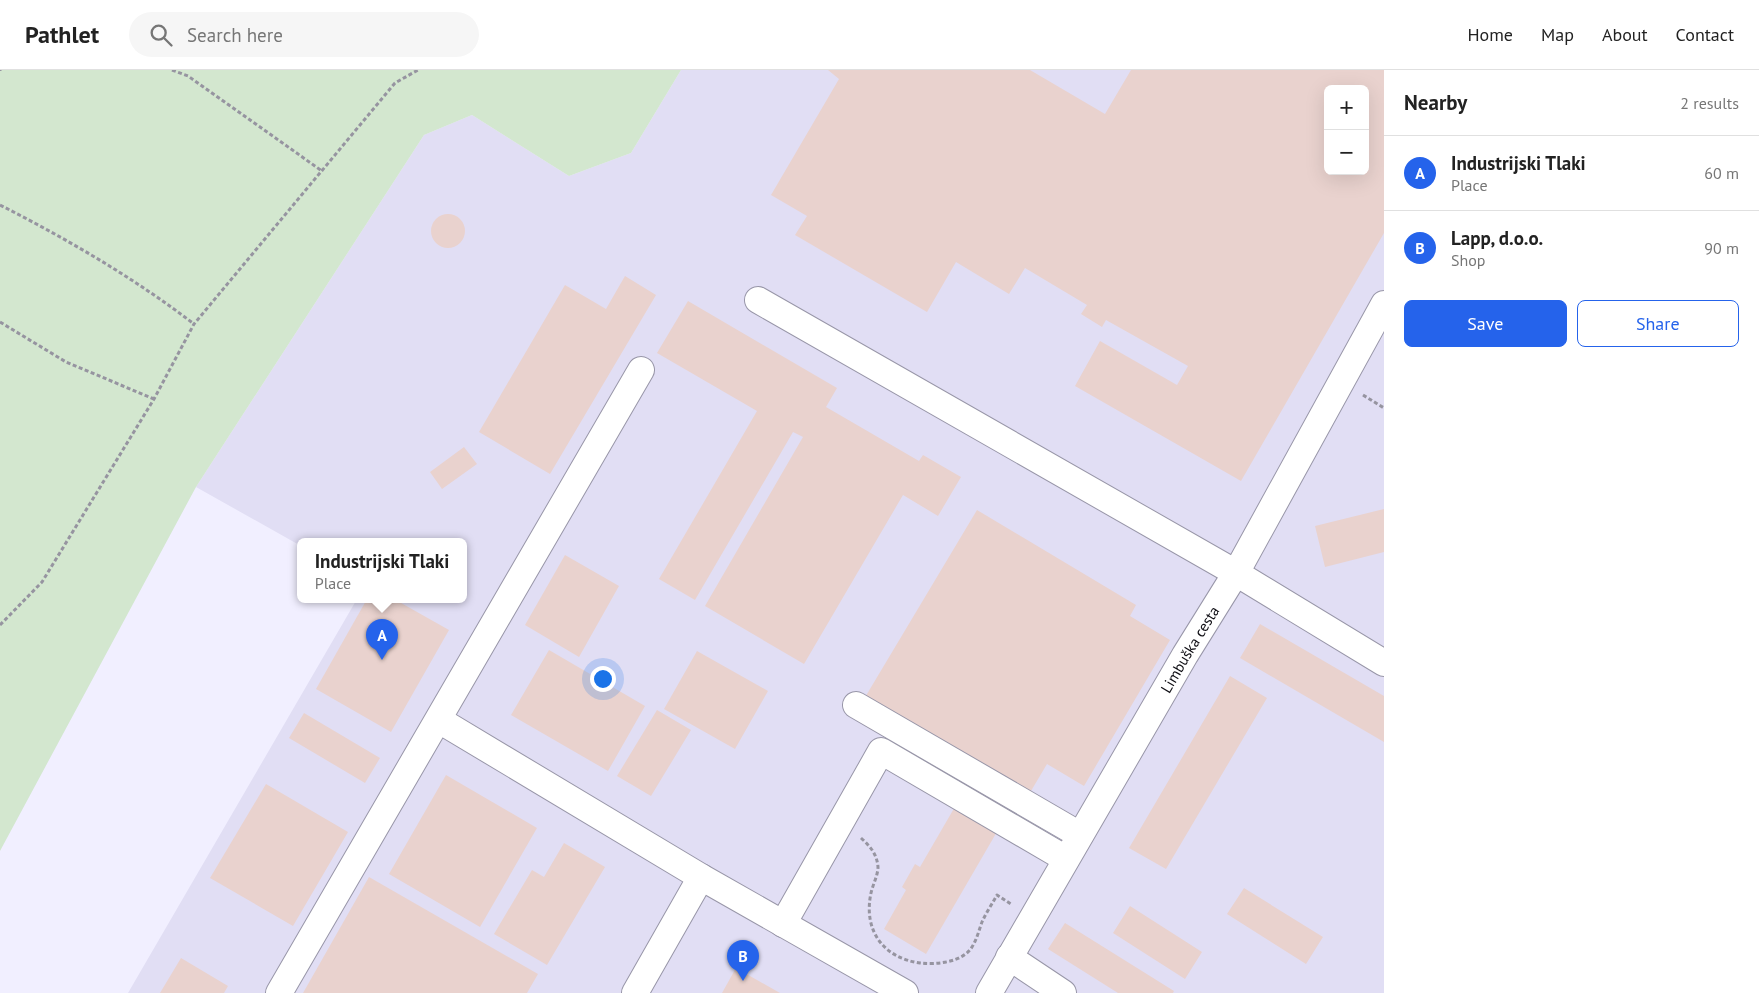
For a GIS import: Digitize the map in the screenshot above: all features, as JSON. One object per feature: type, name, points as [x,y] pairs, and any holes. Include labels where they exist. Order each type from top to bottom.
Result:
[{"type":"street","points":[[758,300],[1236,573],[1384,663]]},
{"type":"street","name":"Limbuška cesta","points":[[989,993],[1185,655],[1236,573],[1384,304]]},
{"type":"street","points":[[278,993],[439,720],[641,370]]},
{"type":"street","points":[[856,705],[1080,835]]},
{"type":"street","points":[[439,720],[701,877],[905,993]]},
{"type":"street","points":[[783,924],[881,751],[1066,859]]},
{"type":"street","points":[[635,993],[701,877]]},
{"type":"street","points":[[1010,957],[1063,993]]},
{"type":"path","points":[[172,70],[188,76],[322,171]]},
{"type":"path","points":[[407,70],[410,74]]},
{"type":"path","points":[[0,625],[42,582],[154,399],[194,324],[395,83],[418,70]]},
{"type":"path","points":[[0,205],[37,224],[159,297],[194,324]]},
{"type":"path","points":[[0,322],[66,362],[154,399]]},
{"type":"path","points":[[839,826],[870,846],[876,856],[878,869],[869,912],[873,929],[879,942],[891,953],[903,960],[942,963],[961,957],[972,948],[983,920],[997,895],[1033,916]]},
{"type":"shaded area","points":[[681,70],[1384,70],[1384,993],[128,993],[355,603],[467,603],[467,538],[297,538],[297,544],[196,487],[424,135],[472,115],[569,176],[631,153]]},
{"type":"green space","points":[[0,70],[681,70],[631,153],[569,176],[472,115],[424,135],[196,487],[0,851]]},
{"type":"building","points":[[828,70],[1030,70],[1105,114],[1131,70],[1384,70],[1384,233],[1241,481],[1075,386],[1100,341],[1177,385],[1188,366],[1106,320],[1102,327],[1081,314],[1087,305],[1025,268],[1009,294],[956,262],[927,312],[795,235],[807,216],[771,195],[839,79]]},
{"type":"building","points":[[448,214],[455,215],[460,219],[464,224],[464,238],[460,243],[455,247],[448,248],[441,247],[436,243],[432,238],[431,231],[432,224],[436,219],[441,215]]},
{"type":"building","points":[[625,276],[656,295],[550,474],[479,432],[565,285],[606,309]]},
{"type":"building","points":[[688,301],[837,388],[826,407],[919,461],[923,455],[961,477],[938,516],[903,495],[804,664],[705,606],[803,437],[793,432],[695,600],[659,579],[757,411],[657,353]]},
{"type":"building","points":[[464,447],[477,464],[442,489],[430,472]]},
{"type":"building","points":[[1384,509],[1384,552],[1325,567],[1315,526]]},
{"type":"building","points":[[977,510],[1136,605],[1130,616],[1170,640],[1084,786],[1047,764],[1028,796],[864,699]]},
{"type":"building","points":[[565,555],[619,586],[579,657],[525,625]]},
{"type":"building","points":[[365,603],[401,603],[449,630],[391,732],[316,689]]},
{"type":"building","points":[[1260,624],[1384,696],[1384,742],[1240,658]]},
{"type":"building","points":[[549,650],[645,706],[608,771],[511,715]]},
{"type":"building","points":[[697,651],[768,691],[735,749],[664,709]]},
{"type":"building","points":[[1230,676],[1267,698],[1166,869],[1129,848]]},
{"type":"building","points":[[657,710],[691,730],[651,796],[617,776]]},
{"type":"building","points":[[304,713],[380,758],[365,783],[289,738]]},
{"type":"building","points":[[446,775],[537,828],[480,927],[389,874]]},
{"type":"building","points":[[266,784],[348,832],[293,926],[210,878]]},
{"type":"building","points":[[956,805],[998,830],[926,954],[884,929],[906,890],[902,887],[915,864],[920,867]]},
{"type":"building","points":[[564,843],[605,867],[547,965],[494,934],[532,870],[544,877]]},
{"type":"building","points":[[369,877],[538,974],[527,993],[303,993]]},
{"type":"building","points":[[1244,888],[1323,937],[1306,964],[1227,914]]},
{"type":"building","points":[[1130,906],[1202,952],[1185,979],[1113,933]]},
{"type":"building","points":[[1065,923],[1174,991],[1173,993],[1118,993],[1048,949]]},
{"type":"building","points":[[181,958],[228,986],[224,993],[160,993]]},
{"type":"building","points":[[736,968],[780,993],[722,993]]},
{"type":"place","name":"Industrijski Tlaki","points":[[382,660]]},
{"type":"place","name":"Lapp, d.o.o.","points":[[743,981]]}]
